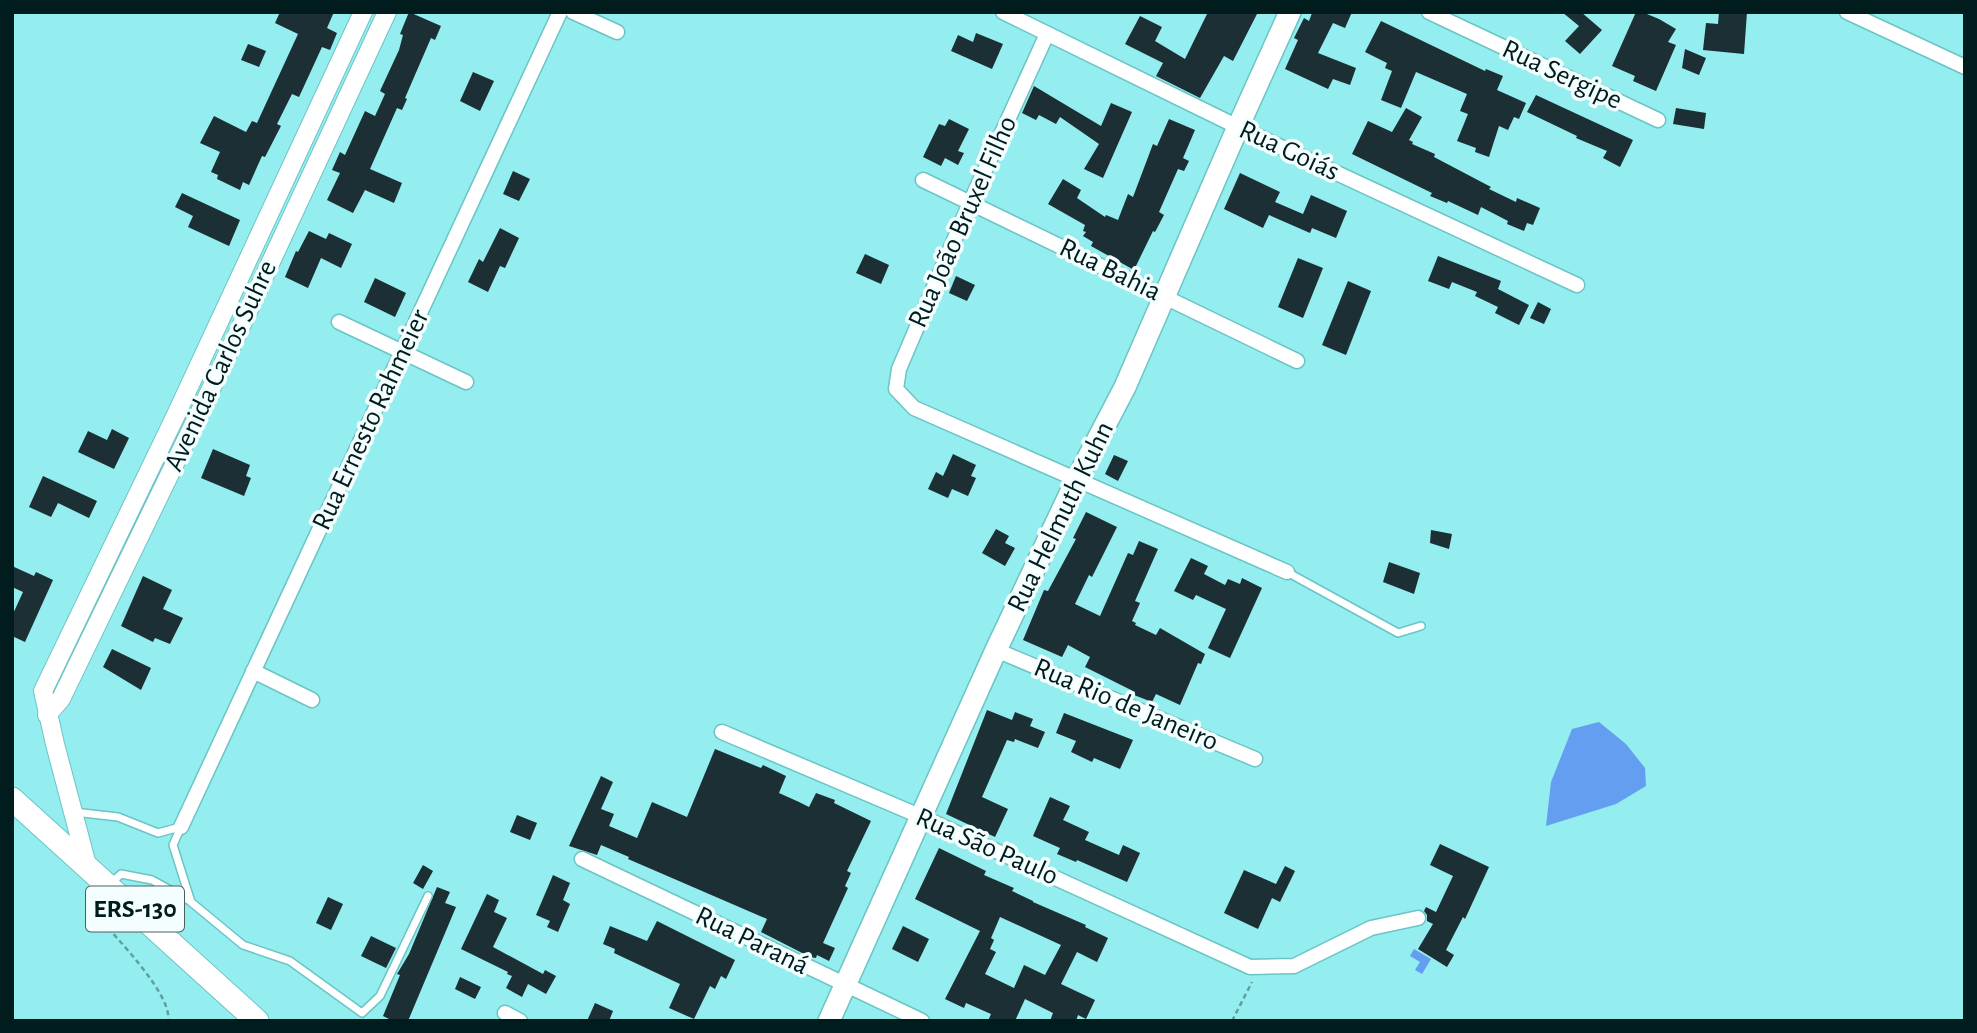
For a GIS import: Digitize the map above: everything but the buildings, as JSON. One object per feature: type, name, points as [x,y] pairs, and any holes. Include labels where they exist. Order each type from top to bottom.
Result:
[{"type":"main road","name":"Rua Helmuth Kuhn","points":[[829,1021],[996,650],[1076,481],[1125,387],[1290,12]]},
{"type":"main road","name":"ERS-130","points":[[12,799],[257,1021]]},
{"type":"street","name":"Avenida Carlos Suhre","points":[[87,865],[43,691],[174,419],[363,12]]},
{"type":"street","name":"Avenida Carlos Suhre","points":[[47,715],[61,699],[262,281],[387,12]]},
{"type":"street","name":"Rua Ernesto Rahmeier","points":[[181,827],[560,12]]},
{"type":"street","points":[[573,12],[617,32]]},
{"type":"street","name":"Rua Goiás","points":[[1003,12],[1238,127],[1577,285]]},
{"type":"street","name":"Rua Sergipe","points":[[1429,12],[1658,120]]},
{"type":"street","points":[[1847,12],[1965,67]]},
{"type":"street","name":"Rua João Bruxel Filho","points":[[1047,34],[899,369],[896,388],[914,408],[1076,481]]},
{"type":"street","name":"Rua Bahia","points":[[923,180],[1297,360]]},
{"type":"street","points":[[241,271],[262,281]]},
{"type":"street","points":[[339,322],[466,382]]},
{"type":"street","points":[[1076,481],[1287,572]]},
{"type":"street","name":"Rua Rio de Janeiro","points":[[996,650],[1255,760]]},
{"type":"street","points":[[253,671],[312,700]]},
{"type":"street","name":"Rua São Paulo","points":[[722,732],[922,817],[1254,967]]},
{"type":"street","name":"Rua Paraná","points":[[582,859],[922,1021]]},
{"type":"street","points":[[1254,967],[1294,965],[1371,928],[1418,918]]},
{"type":"street","points":[[505,1013],[520,1021]]},
{"type":"lane","points":[[1287,572],[1398,633],[1421,626]]},
{"type":"lane","points":[[74,812],[118,817],[158,832],[181,827]]},
{"type":"lane","points":[[181,827],[173,845],[191,902]]},
{"type":"lane","points":[[109,885],[121,874],[152,880],[191,902],[243,945],[290,961],[362,1013],[380,996],[428,896]]},
{"type":"path","points":[[87,865],[95,914],[160,991],[169,1016],[168,1021]]},
{"type":"path","points":[[1232,1021],[1254,967]]},
{"type":"water","points":[[1599,722],[1626,744],[1645,768],[1646,786],[1616,804],[1546,826],[1551,782],[1572,729]]},
{"type":"water","points":[[1414,949],[1431,959],[1422,974],[1415,970],[1420,962],[1410,956]]}]
